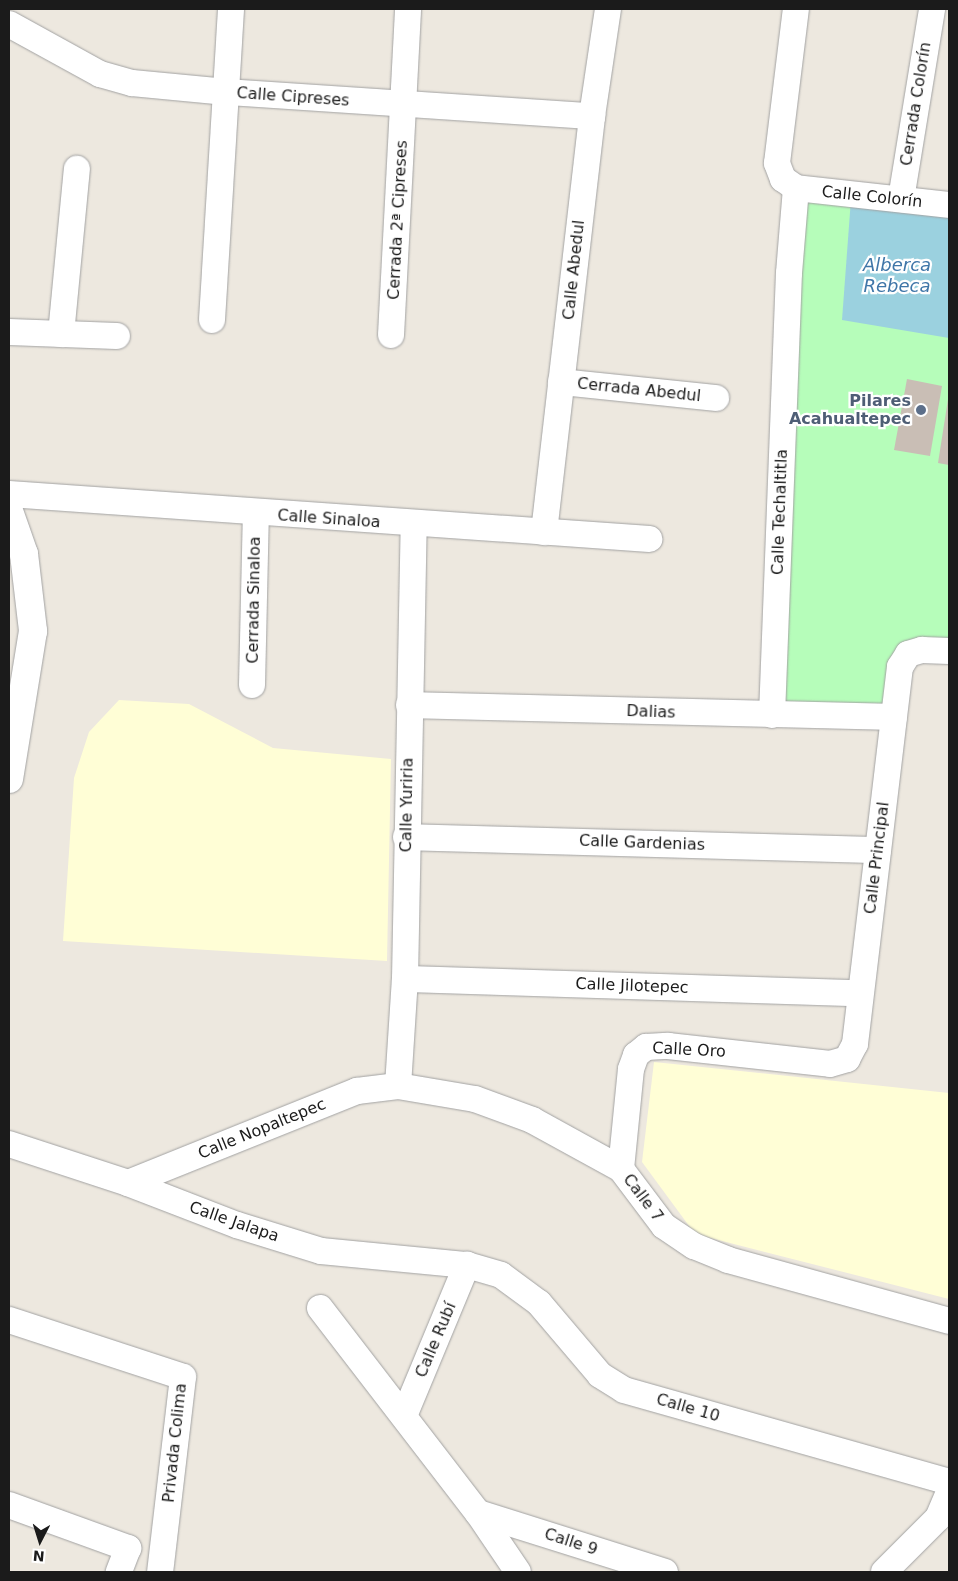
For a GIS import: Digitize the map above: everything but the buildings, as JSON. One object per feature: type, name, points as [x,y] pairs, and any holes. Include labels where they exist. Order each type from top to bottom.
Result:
[{"type":"street","points":[[212,320],[231,9]]},
{"type":"street","name":"Cerrada 2ª Cipreses","points":[[392,335],[408,9]]},
{"type":"street","name":"Calle Abedul","points":[[544,532],[592,116],[608,9]]},
{"type":"street","points":[[796,9],[776,163],[783,179],[796,188]]},
{"type":"street","name":"Cerrada Colorín","points":[[901,200],[932,9]]},
{"type":"street","name":"Calle Cipreses","points":[[9,24],[100,74],[132,83],[404,105],[592,116]]},
{"type":"street","points":[[61,334],[77,169]]},
{"type":"street","name":"Calle Colorín","points":[[796,188],[949,205]]},
{"type":"street","name":"Calle Techaltitla","points":[[772,715],[789,273],[796,188]]},
{"type":"street","points":[[9,332],[117,336]]},
{"type":"street","name":"Cerrada Abedul","points":[[561,382],[716,398]]},
{"type":"street","name":"Calle Sinaloa","points":[[9,494],[256,514],[649,539]]},
{"type":"street","points":[[9,511],[33,632],[15,713],[9,779]]},
{"type":"street","name":"Cerrada Sinaloa","points":[[252,685],[256,514]]},
{"type":"street","name":"Calle Yuriria","points":[[398,1086],[405,979],[406,837],[414,524]]},
{"type":"street","name":"Calle Principal","points":[[830,1064],[847,1059],[855,1044],[900,668],[908,654],[922,650],[949,651]]},
{"type":"street","name":"Dalias","points":[[409,705],[894,717]]},
{"type":"street","name":"Calle Gardenias","points":[[406,837],[878,850]]},
{"type":"street","name":"Calle Jilotepec","points":[[405,979],[860,993]]},
{"type":"street","name":"Calle Oro","points":[[621,1169],[631,1070],[636,1055],[646,1047],[668,1046],[830,1064]]},
{"type":"street","name":"Calle 7","points":[[398,1086],[475,1099],[532,1120],[621,1169],[664,1226],[694,1246],[728,1260],[949,1321]]},
{"type":"street","name":"Calle Nopaltepec","points":[[128,1184],[357,1091],[398,1086]]},
{"type":"street","name":"Calle Jalapa","points":[[9,1144],[128,1184],[237,1225],[320,1251],[467,1265]]},
{"type":"street","name":"Calle Rubí","points":[[404,1416],[467,1265]]},
{"type":"street","name":"Calle 10","points":[[467,1265],[501,1275],[539,1303],[600,1374],[624,1390],[949,1482]]},
{"type":"street","points":[[320,1308],[478,1513],[518,1572]]},
{"type":"street","name":"Privada Colima","points":[[9,1320],[183,1376],[160,1572]]},
{"type":"street","points":[[884,1572],[938,1518],[949,1492]]},
{"type":"street","points":[[9,1505],[128,1548],[119,1572]]},
{"type":"street","name":"Calle 9","points":[[478,1513],[665,1572]]},
{"type":"shaded area","points":[[119,700],[189,704],[273,748],[391,759],[387,961],[63,941],[74,778],[89,732]]},
{"type":"shaded area","points":[[654,1062],[949,1093],[949,1299],[695,1234],[642,1162]]},
{"type":"green space","points":[[803,198],[949,205],[949,651],[908,654],[894,717],[781,707]]},
{"type":"water","name":"Alberca Rebeca","points":[[851,199],[949,208],[949,338],[842,320]]},
{"type":"place","name":"Pilares Acahualtepec","points":[[921,410]]}]
